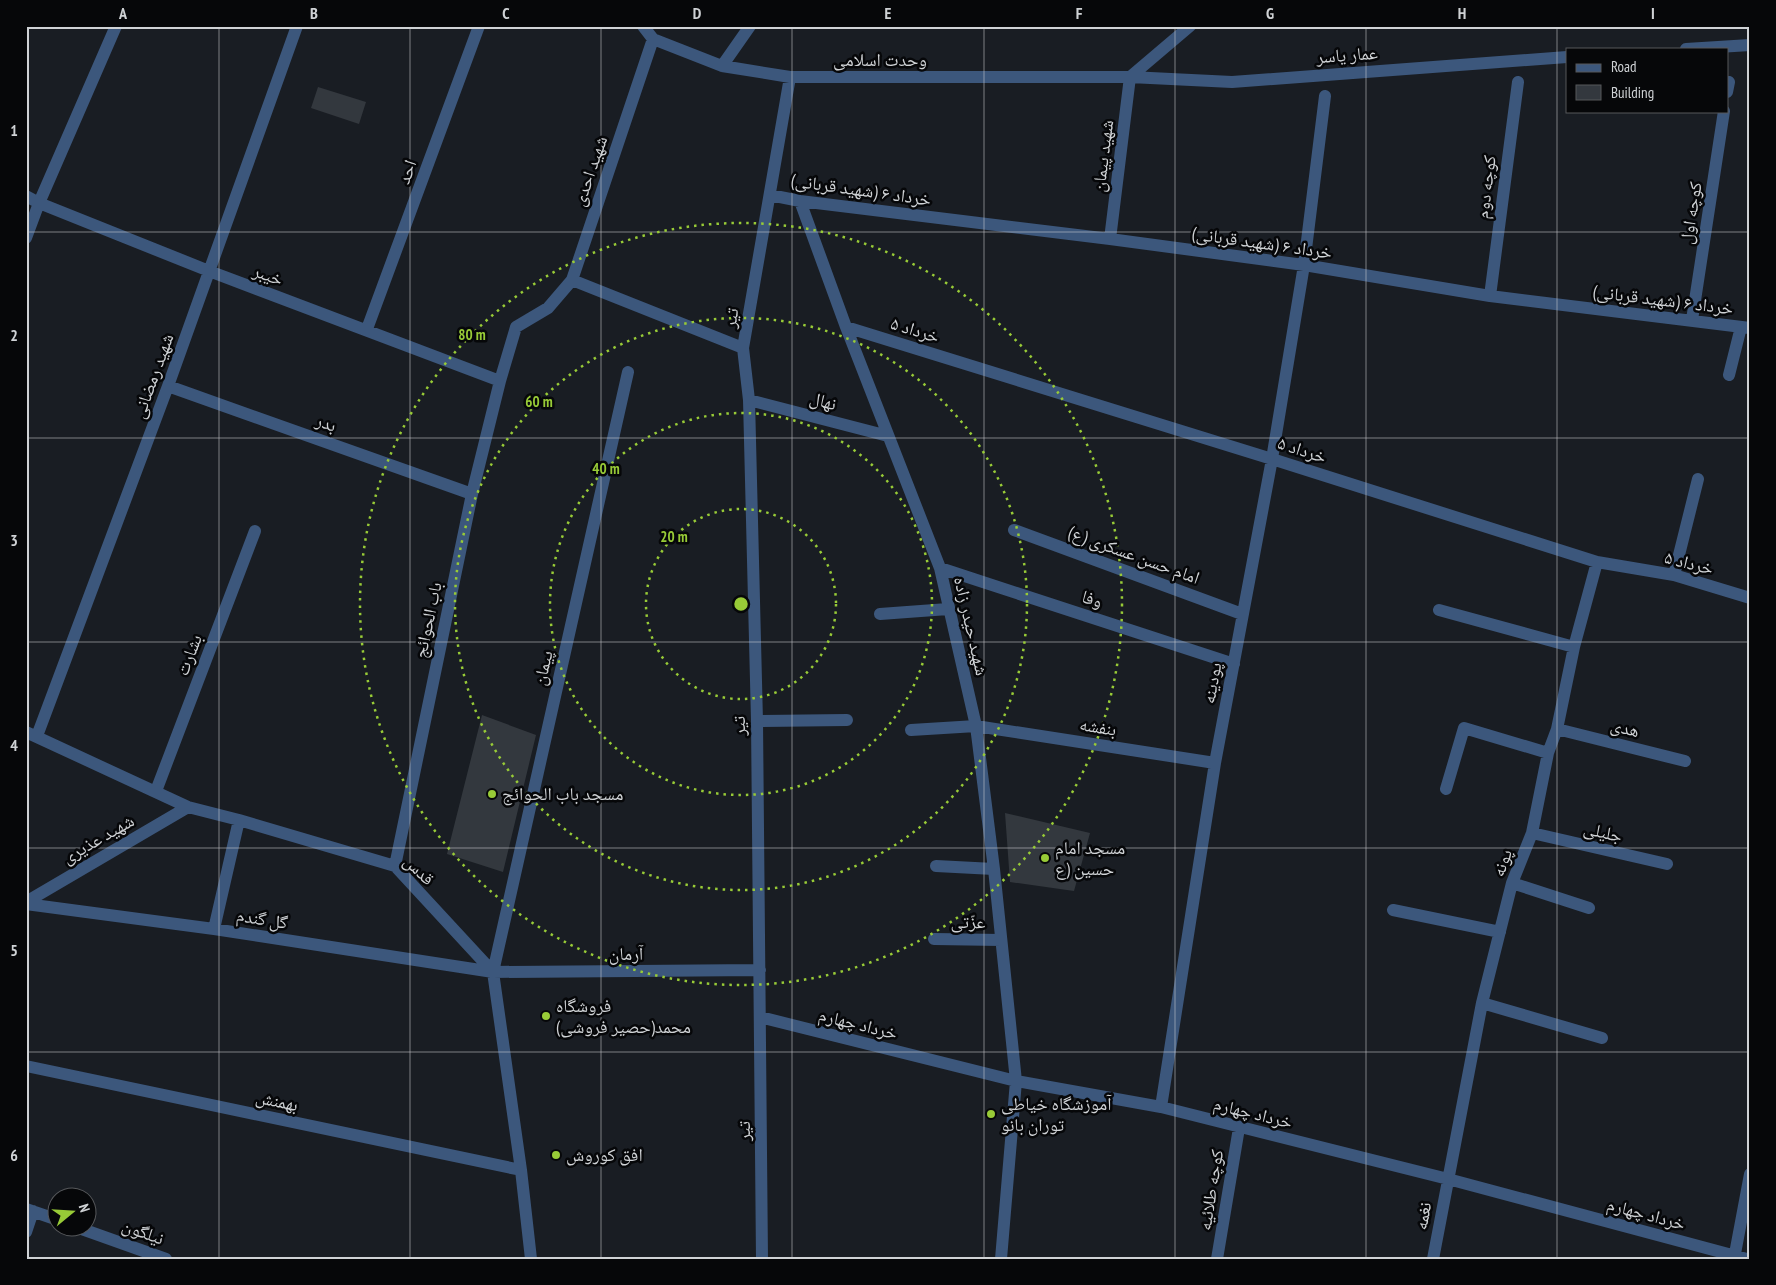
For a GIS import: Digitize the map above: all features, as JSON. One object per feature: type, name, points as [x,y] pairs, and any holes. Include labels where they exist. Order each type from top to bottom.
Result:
[{"type":"street","points":[[26,238],[39,203],[116,26]]},
{"type":"street","name":"شهید رمضانی","points":[[32,734],[168,386],[297,26]]},
{"type":"street","name":"احد","points":[[367,330],[479,26]]},
{"type":"street","name":"وحدت اسلامی","points":[[642,26],[653,39],[722,66],[790,77],[1130,77]]},
{"type":"street","points":[[722,66],[750,26]]},
{"type":"street","points":[[1130,77],[1190,26]]},
{"type":"street","name":"شهید احدی","points":[[500,381],[516,327],[548,308],[572,280],[653,39]]},
{"type":"street","points":[[1707,48],[1750,46]]},
{"type":"street","name":"عمار یاسر","points":[[1130,77],[1232,82],[1566,57]]},
{"type":"street","name":"تیر","points":[[762,1259],[756,721],[749,400],[743,348],[790,77]]},
{"type":"street","name":"شهید پیمان","points":[[1110,239],[1130,77]]},
{"type":"street","name":"کوچه دوم","points":[[1490,296],[1518,82]]},
{"type":"street","name":"پودینه","points":[[1161,1108],[1216,763],[1272,459],[1304,265],[1325,96]]},
{"type":"street","name":"کوچه اول","points":[[1692,320],[1724,112]]},
{"type":"street","name":"خرداد ۶ (شهید قربانی)","points":[[770,195],[800,201],[1304,265],[1490,296],[1745,328]]},
{"type":"street","name":"خیبر","points":[[26,196],[39,203],[209,271],[500,381]]},
{"type":"street","name":"شهید حیدر زاده","points":[[800,201],[846,327],[940,568],[976,726],[994,869],[1016,1082],[1001,1259]]},
{"type":"street","points":[[572,280],[743,348]]},
{"type":"street","name":"خرداد ۵","points":[[846,327],[1598,562],[1674,575],[1750,598]]},
{"type":"street","points":[[1729,375],[1745,328]]},
{"type":"street","name":"پیمان","points":[[493,972],[628,372]]},
{"type":"street","name":"باب الحوائج","points":[[395,866],[472,494],[500,381]]},
{"type":"street","name":"بدر","points":[[168,386],[472,494]]},
{"type":"street","name":"نهال","points":[[749,400],[888,436]]},
{"type":"street","points":[[1674,575],[1698,479]]},
{"type":"street","name":"امام حسن عسکری (ع)","points":[[1014,530],[1242,614]]},
{"type":"street","name":"بشارت","points":[[156,791],[255,531]]},
{"type":"street","name":"پونه","points":[[1448,1179],[1482,1002],[1512,883],[1532,833],[1548,753],[1556,729],[1574,647],[1598,562]]},
{"type":"street","name":"وفا","points":[[940,568],[1234,664]]},
{"type":"street","points":[[880,614],[948,609]]},
{"type":"street","points":[[1438,610],[1574,647]]},
{"type":"street","points":[[756,721],[847,720]]},
{"type":"street","name":"بنفشه","points":[[911,730],[976,726],[1216,763]]},
{"type":"street","points":[[1446,789],[1464,728],[1548,753]]},
{"type":"street","name":"هدی","points":[[1556,729],[1685,761]]},
{"type":"street","name":"قدس","points":[[32,734],[188,807],[395,866],[493,972]]},
{"type":"street","name":"شهید عذیری","points":[[26,903],[188,807]]},
{"type":"street","points":[[214,929],[239,820]]},
{"type":"street","name":"جلیلی","points":[[1532,833],[1667,864]]},
{"type":"street","points":[[936,866],[994,869]]},
{"type":"street","points":[[1512,883],[1588,908]]},
{"type":"street","name":"گل گندم","points":[[26,903],[214,929],[493,972]]},
{"type":"street","points":[[1393,910],[1500,932]]},
{"type":"street","name":"عزّتی","points":[[934,939],[1001,940]]},
{"type":"street","name":"آرمان","points":[[493,972],[760,970]]},
{"type":"street","points":[[493,972],[521,1170],[531,1259]]},
{"type":"street","points":[[1482,1002],[1602,1038]]},
{"type":"street","name":"خرداد چهارم","points":[[760,1017],[1016,1082],[1161,1108],[1448,1179],[1739,1258]]},
{"type":"street","name":"بهمنش","points":[[26,1066],[521,1170]]},
{"type":"street","name":"کوچه طلائیه","points":[[1218,1259],[1239,1128]]},
{"type":"street","points":[[1739,1258],[1750,1174]]},
{"type":"street","name":"نغمه","points":[[1433,1259],[1448,1179]]},
{"type":"street","points":[[26,1232],[30,1210],[48,1216]]},
{"type":"street","name":"نیلگون","points":[[98,1235],[166,1259]]},
{"type":"building","points":[[318,87],[366,102],[359,124],[311,108]]},
{"type":"building","name":"مسجد باب الحوائج","points":[[482,715],[536,735],[503,872],[447,854]]},
{"type":"building","name":"مسجد امام حسین (ع","points":[[1005,813],[1090,833],[1074,891],[1010,882]]},
{"type":"place","name":"مسجد باب الحوائج","points":[[492,794]]},
{"type":"place","name":"مسجد امام حسین (ع","points":[[1045,858]]},
{"type":"place","name":"فروشگاه محمد(حصیر فروشی)","points":[[546,1016]]},
{"type":"place","name":"آموزشگاه خیاطی توران بانو","points":[[991,1114]]},
{"type":"place","name":"افق کوروش","points":[[556,1155]]}]
